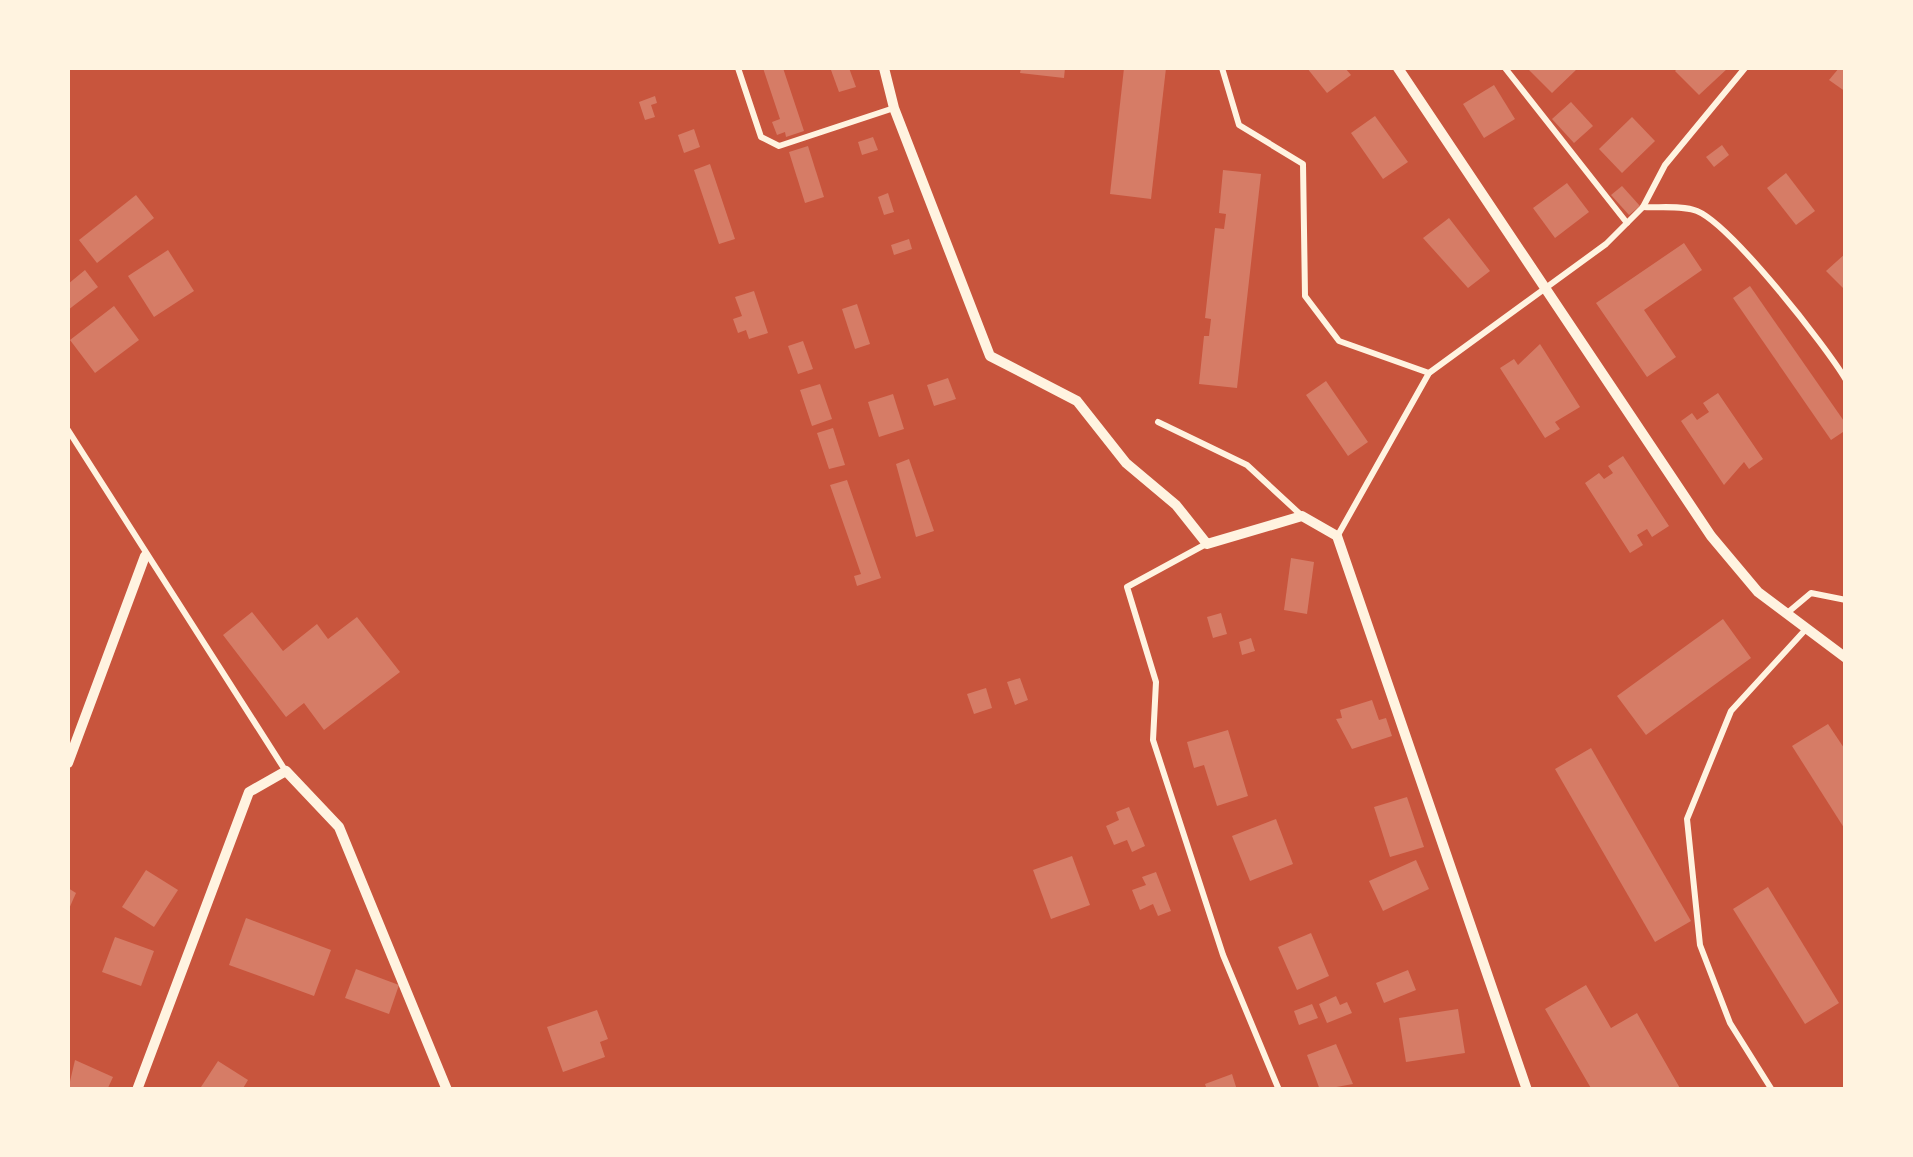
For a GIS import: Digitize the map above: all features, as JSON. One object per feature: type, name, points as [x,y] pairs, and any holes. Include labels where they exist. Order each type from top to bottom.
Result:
[{"type":"street","points":[[884,68],[894,108],[990,356],[1077,401],[1126,463],[1176,505],[1207,544],[1302,516],[1337,536],[1527,1090]]},
{"type":"street","points":[[1398,68],[1711,536],[1758,592],[1846,658]]},
{"type":"street","points":[[68,763],[144,556]]},
{"type":"street","points":[[137,1090],[249,792],[286,772],[339,826],[447,1090]]},
{"type":"lane","points":[[738,68],[761,137],[778,146],[894,108]]},
{"type":"lane","points":[[1222,68],[1239,124],[1303,164],[1305,296],[1339,341],[1429,374]]},
{"type":"lane","points":[[1505,68],[1626,223]]},
{"type":"lane","points":[[1337,536],[1429,374],[1606,244],[1643,207],[1665,165],[1745,68]]},
{"type":"lane","points":[[1643,207],[1698,211],[1745,252],[1832,357],[1846,380]]},
{"type":"lane","points":[[1158,422],[1247,465],[1302,516]]},
{"type":"lane","points":[[68,430],[144,556],[286,772]]},
{"type":"lane","points":[[1207,544],[1127,587],[1156,682],[1154,740],[1223,954],[1279,1090]]},
{"type":"lane","points":[[1786,614],[1811,593],[1846,600]]},
{"type":"lane","points":[[1772,1090],[1730,1023],[1700,946],[1687,819],[1732,711],[1806,629]]},
{"type":"building","points":[[763,68],[783,68],[804,131],[786,137],[785,132],[777,135],[772,122],[780,119]]},
{"type":"building","points":[[849,68],[856,87],[839,92],[831,70]]},
{"type":"building","points":[[1021,68],[1065,68],[1064,78],[1020,73]]},
{"type":"building","points":[[1124,68],[1166,68],[1151,199],[1110,194]]},
{"type":"building","points":[[1307,68],[1345,68],[1351,75],[1327,93]]},
{"type":"building","points":[[1527,68],[1575,68],[1577,69],[1552,93]]},
{"type":"building","points":[[1728,68],[1699,95],[1675,71]]},
{"type":"building","points":[[1839,68],[1846,68],[1846,92],[1829,80]]},
{"type":"building","points":[[1494,85],[1515,119],[1484,138],[1463,104]]},
{"type":"building","points":[[655,96],[657,103],[651,105],[655,117],[645,120],[639,102]]},
{"type":"building","points":[[1571,102],[1593,126],[1574,143],[1552,119]]},
{"type":"building","points":[[1375,116],[1408,162],[1383,179],[1351,133]]},
{"type":"building","points":[[1632,117],[1655,141],[1622,173],[1599,149]]},
{"type":"building","points":[[694,129],[700,147],[684,153],[678,135]]},
{"type":"building","points":[[873,137],[878,150],[862,155],[858,142]]},
{"type":"building","points":[[1722,145],[1729,155],[1714,167],[1706,157]]},
{"type":"building","points":[[808,146],[824,197],[805,203],[789,152]]},
{"type":"building","points":[[710,164],[735,239],[719,244],[694,170]]},
{"type":"building","points":[[1223,170],[1261,174],[1237,388],[1199,384],[1204,336],[1209,336],[1211,319],[1205,318],[1215,228],[1224,229],[1226,214],[1219,213]]},
{"type":"building","points":[[1786,173],[1815,211],[1796,225],[1767,188]]},
{"type":"building","points":[[1567,183],[1589,212],[1555,238],[1533,208]]},
{"type":"building","points":[[1622,186],[1640,206],[1629,215],[1611,195]]},
{"type":"building","points":[[888,193],[894,212],[884,215],[878,197]]},
{"type":"building","points":[[136,195],[154,218],[97,263],[79,240]]},
{"type":"building","points":[[1449,218],[1490,271],[1468,288],[1423,238]]},
{"type":"building","points":[[909,239],[912,249],[894,255],[891,245]]},
{"type":"building","points":[[1684,243],[1702,270],[1644,310],[1676,357],[1647,377],[1596,303]]},
{"type":"building","points":[[168,250],[194,291],[154,317],[128,276]]},
{"type":"building","points":[[1846,253],[1846,291],[1826,271]]},
{"type":"building","points":[[85,270],[98,287],[68,310],[68,284]]},
{"type":"building","points":[[1750,286],[1846,424],[1846,430],[1831,440],[1733,298]]},
{"type":"building","points":[[754,291],[768,333],[749,339],[746,330],[738,333],[733,319],[742,316],[735,297]]},
{"type":"building","points":[[857,304],[870,344],[855,349],[842,309]]},
{"type":"building","points":[[114,306],[139,340],[95,373],[70,340]]},
{"type":"building","points":[[803,341],[813,369],[798,374],[788,346]]},
{"type":"building","points":[[1540,344],[1580,407],[1555,422],[1560,429],[1545,438],[1500,368],[1514,359],[1518,365]]},
{"type":"building","points":[[948,378],[956,399],[934,406],[927,385]]},
{"type":"building","points":[[1326,381],[1368,442],[1348,456],[1306,395]]},
{"type":"building","points":[[820,384],[832,419],[812,426],[800,390]]},
{"type":"building","points":[[1718,393],[1763,459],[1749,469],[1744,462],[1724,485],[1681,421],[1692,413],[1697,420],[1709,412],[1703,403]]},
{"type":"building","points":[[893,394],[904,429],[879,437],[868,402]]},
{"type":"building","points":[[833,428],[845,465],[829,469],[817,433]]},
{"type":"building","points":[[1623,456],[1669,526],[1652,537],[1647,529],[1637,535],[1643,545],[1630,553],[1585,483],[1599,473],[1604,479],[1613,473],[1608,466]]},
{"type":"building","points":[[909,459],[934,531],[916,537],[896,464]]},
{"type":"building","points":[[847,480],[881,578],[857,586],[854,576],[861,574],[830,485]]},
{"type":"building","points":[[1291,558],[1314,562],[1307,614],[1284,610]]},
{"type":"building","points":[[252,612],[283,651],[317,624],[328,639],[357,617],[400,672],[324,730],[304,703],[286,717],[223,635]]},
{"type":"building","points":[[1221,613],[1227,634],[1213,638],[1207,617]]},
{"type":"building","points":[[1723,619],[1751,658],[1646,735],[1617,696]]},
{"type":"building","points":[[1251,638],[1255,651],[1242,655],[1239,642]]},
{"type":"building","points":[[1020,678],[1028,700],[1015,705],[1007,682]]},
{"type":"building","points":[[986,688],[992,708],[974,714],[967,694]]},
{"type":"building","points":[[1372,700],[1379,720],[1386,718],[1392,736],[1352,749],[1336,719],[1342,718],[1340,710]]},
{"type":"building","points":[[1828,724],[1846,751],[1846,831],[1792,746]]},
{"type":"building","points":[[1228,730],[1248,796],[1217,806],[1204,765],[1194,768],[1187,742]]},
{"type":"building","points":[[1591,748],[1691,921],[1655,942],[1555,769]]},
{"type":"building","points":[[1407,797],[1424,847],[1390,857],[1374,807]]},
{"type":"building","points":[[1129,807],[1145,846],[1132,852],[1127,840],[1114,845],[1106,826],[1119,820],[1116,812]]},
{"type":"building","points":[[1276,819],[1293,864],[1250,881],[1232,836]]},
{"type":"building","points":[[1072,856],[1090,905],[1051,919],[1033,870]]},
{"type":"building","points":[[1416,860],[1429,889],[1383,911],[1369,881]]},
{"type":"building","points":[[146,870],[178,890],[154,927],[122,907]]},
{"type":"building","points":[[1156,872],[1171,911],[1158,916],[1153,904],[1140,910],[1132,890],[1146,885],[1142,877]]},
{"type":"building","points":[[1768,887],[1839,1003],[1805,1024],[1733,909]]},
{"type":"building","points":[[68,888],[76,893],[68,911]]},
{"type":"building","points":[[246,918],[331,950],[314,996],[229,965]]},
{"type":"building","points":[[1311,933],[1329,976],[1297,990],[1278,947]]},
{"type":"building","points":[[115,937],[154,951],[141,986],[102,972]]},
{"type":"building","points":[[356,969],[399,985],[389,1014],[345,998]]},
{"type":"building","points":[[1408,970],[1416,990],[1384,1003],[1376,983]]},
{"type":"building","points":[[1586,985],[1611,1028],[1637,1013],[1681,1090],[1592,1090],[1545,1009]]},
{"type":"building","points":[[1336,996],[1340,1005],[1347,1002],[1352,1013],[1327,1023],[1319,1004]]},
{"type":"building","points":[[1312,1004],[1318,1018],[1299,1025],[1294,1011]]},
{"type":"building","points":[[1458,1009],[1465,1053],[1406,1062],[1399,1018]]},
{"type":"building","points":[[597,1010],[608,1039],[600,1042],[605,1057],[563,1072],[547,1027]]},
{"type":"building","points":[[1336,1044],[1353,1084],[1320,1090],[1307,1055]]},
{"type":"building","points":[[75,1060],[113,1077],[107,1090],[68,1090]]},
{"type":"building","points":[[218,1061],[248,1080],[242,1090],[201,1087]]},
{"type":"building","points":[[1232,1074],[1237,1090],[1207,1090],[1205,1084]]}]
